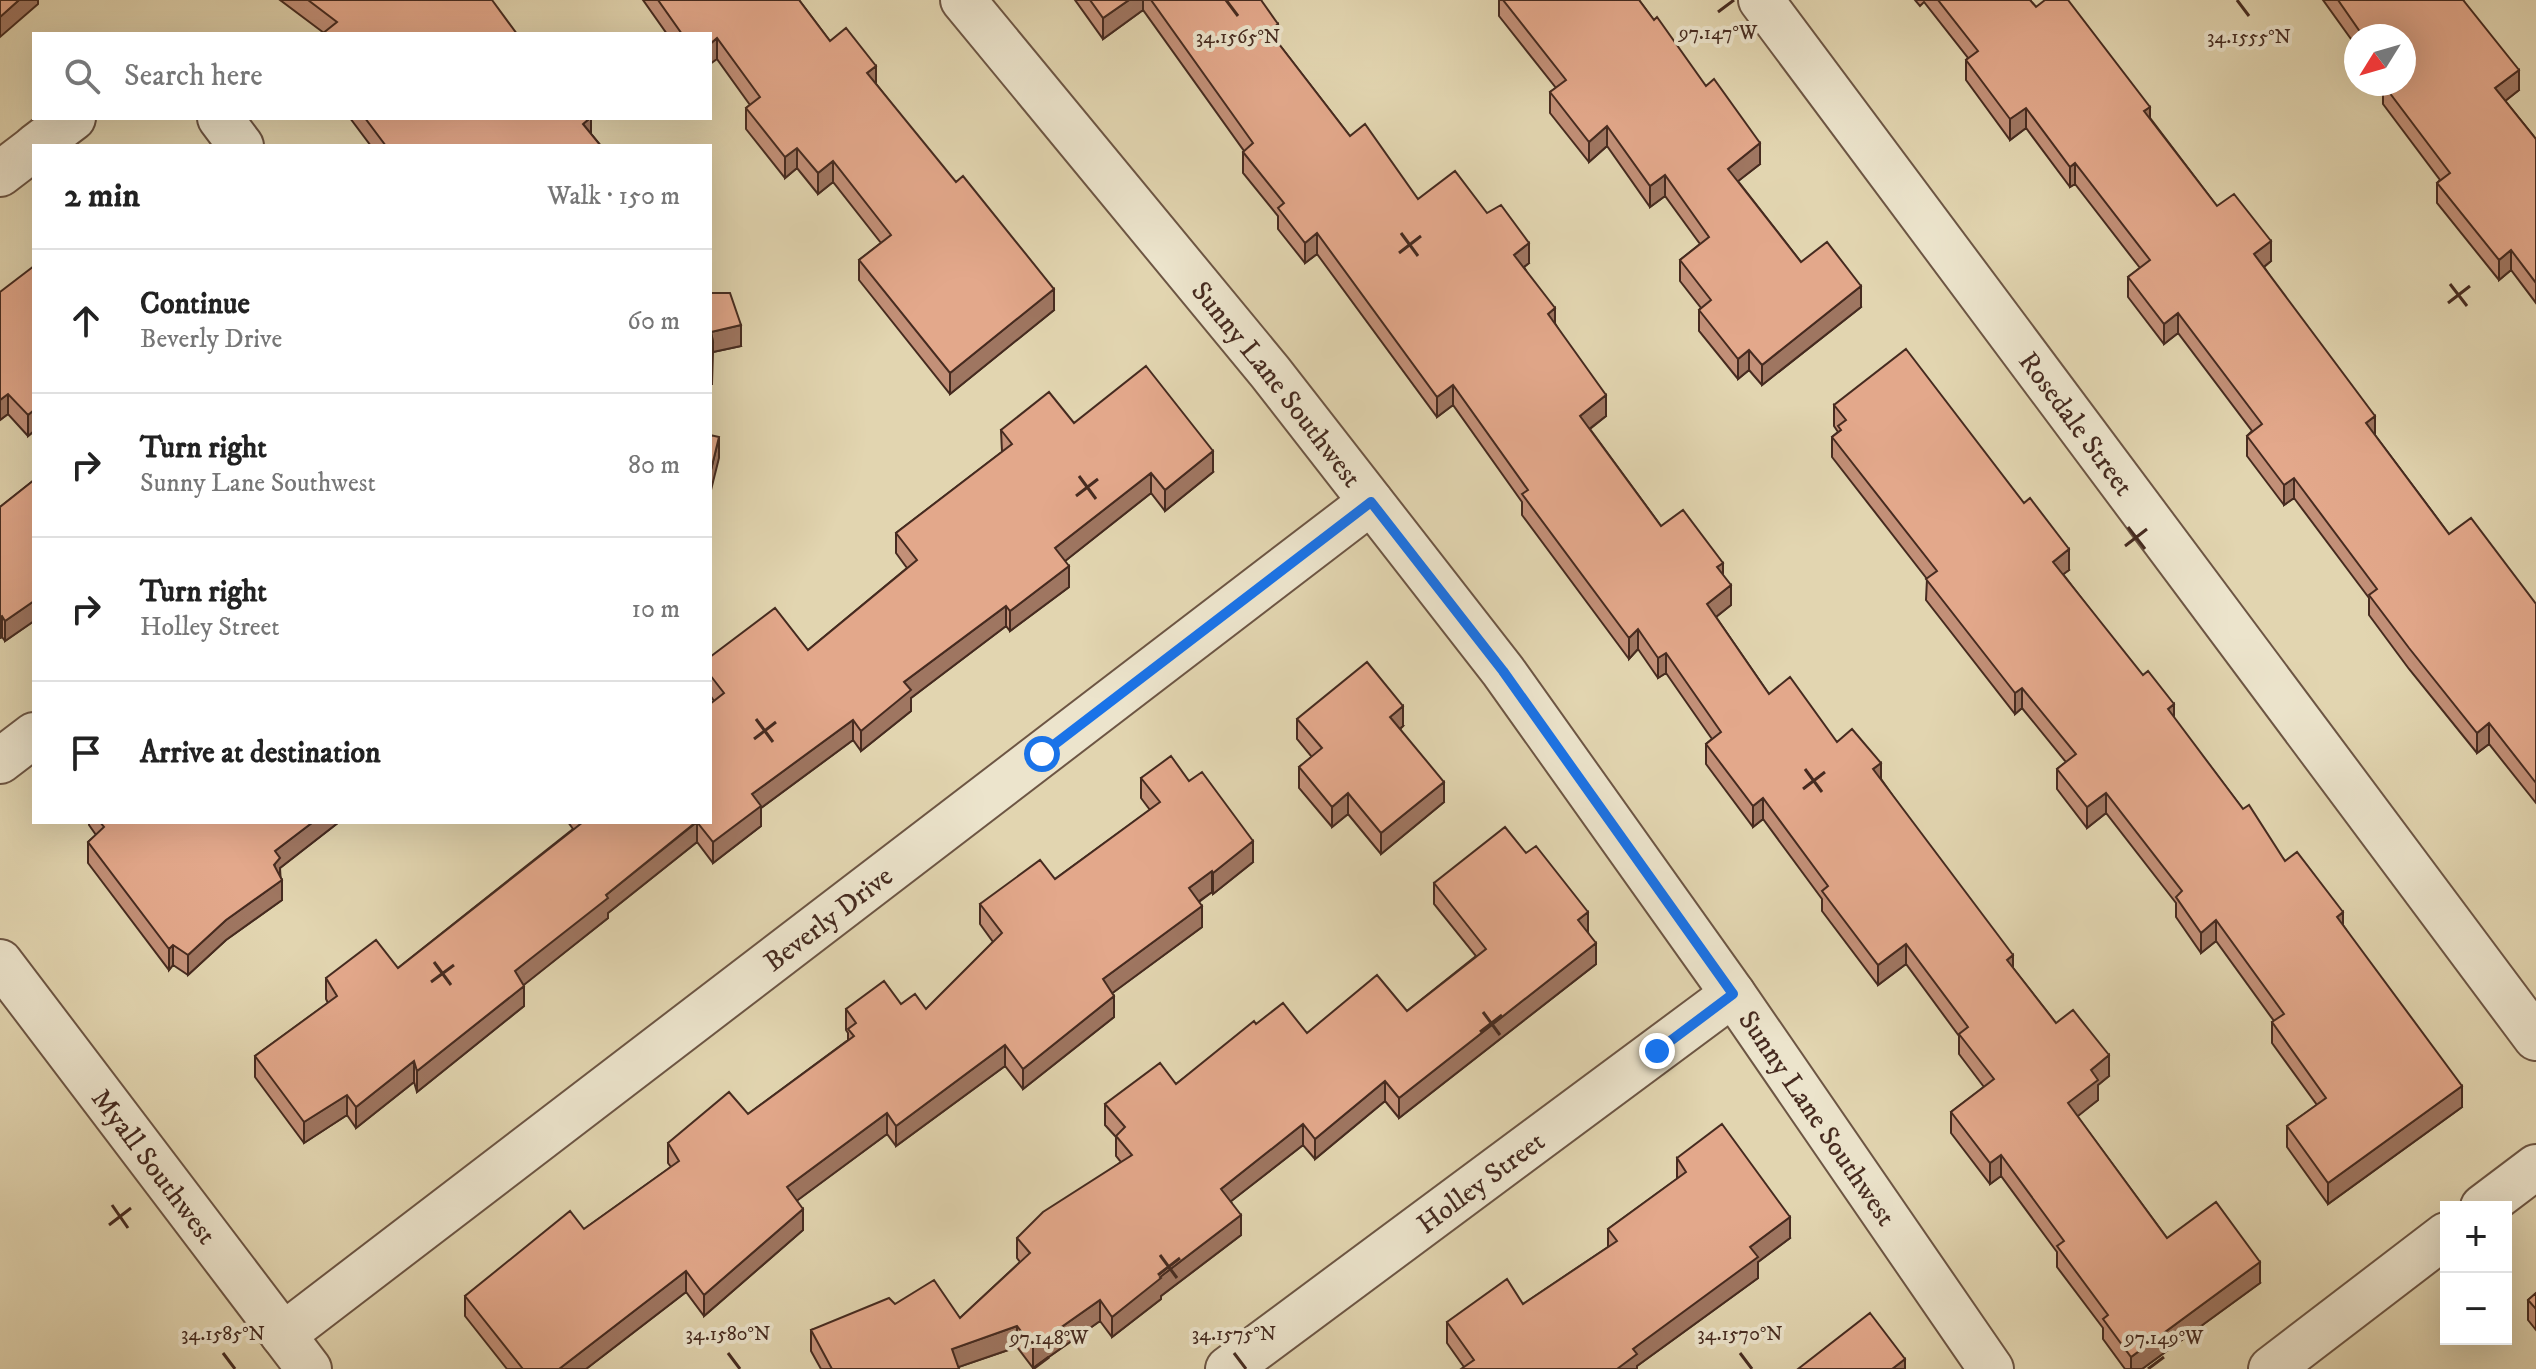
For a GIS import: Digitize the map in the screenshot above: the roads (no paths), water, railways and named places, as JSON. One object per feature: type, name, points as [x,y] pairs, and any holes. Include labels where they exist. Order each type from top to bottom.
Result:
[{"type":"street","name":"Sunny Lane Southwest","points":[[963,0],[1270,372],[1503,671],[1733,994],[1991,1369]]},
{"type":"street","name":"Rosedale Street","points":[[1761,0],[2536,1038]]},
{"type":"street","points":[[39,144],[70,120]]},
{"type":"street","points":[[222,120],[240,144]]},
{"type":"street","points":[[0,174],[32,149]]},
{"type":"street","name":"Beverly Drive","points":[[296,1352],[1371,502]]},
{"type":"street","points":[[0,761],[32,737]]},
{"type":"street","name":"Myall Southwest","points":[[0,962],[296,1352]]},
{"type":"street","name":"Holley Street","points":[[1228,1369],[1733,994]]},
{"type":"street","points":[[2491,1201],[2536,1167]]},
{"type":"street","points":[[2271,1369],[2440,1240]]}]
